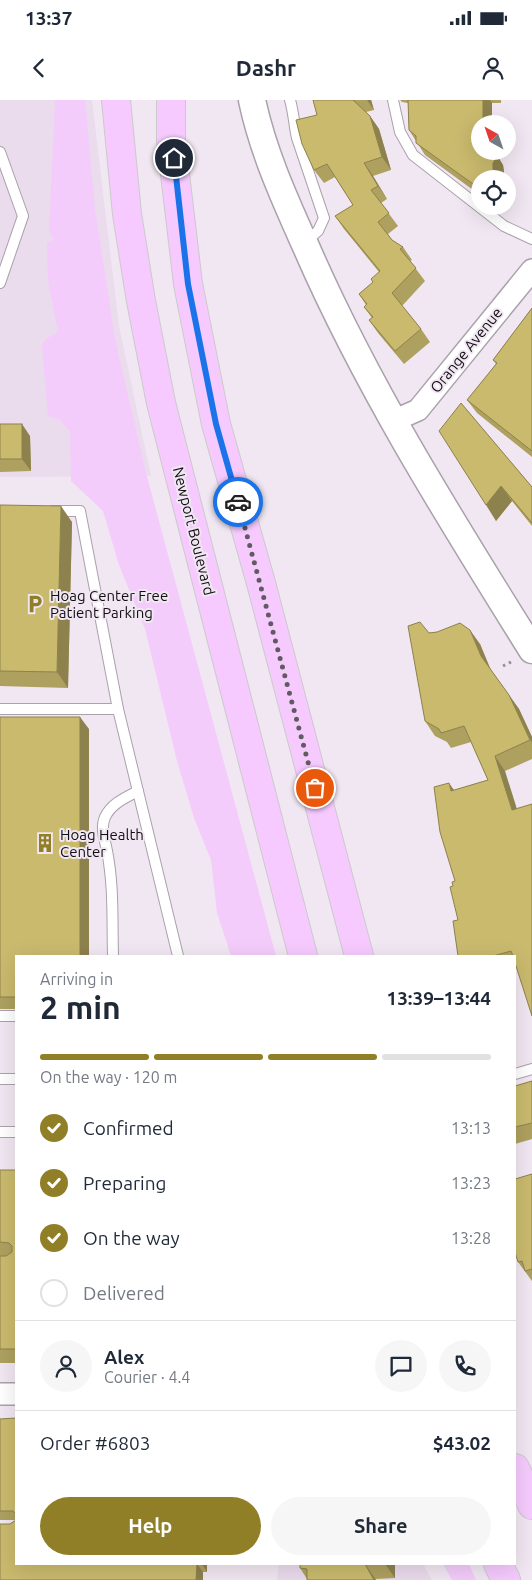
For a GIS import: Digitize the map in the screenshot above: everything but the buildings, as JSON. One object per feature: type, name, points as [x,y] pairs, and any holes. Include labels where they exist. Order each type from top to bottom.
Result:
[{"type":"highway","name":"Newport Boulevard","points":[[116,100],[126,214],[140,302],[161,403],[303,955]]},
{"type":"highway","points":[[171,100],[172,140],[188,284],[216,424],[261,583],[359,955]]},
{"type":"highway","points":[[516,1470],[532,1505]]},
{"type":"highway","points":[[498,1565],[506,1580]]},
{"type":"street","points":[[252,100],[278,184],[336,315],[393,421],[532,650]]},
{"type":"street","name":"Orange Avenue","points":[[393,421],[418,410],[532,270]]},
{"type":"street","points":[[0,1394],[15,1394]]},
{"type":"lane","points":[[290,100],[295,119],[295,132],[324,218],[318,231],[304,243]]},
{"type":"lane","points":[[393,100],[400,132],[413,155],[504,226],[532,238]]},
{"type":"lane","points":[[0,152],[23,216],[0,283]]},
{"type":"lane","points":[[44,511],[80,511],[118,709],[178,955]]},
{"type":"lane","points":[[0,709],[118,709]]},
{"type":"lane","points":[[112,955],[112,886],[107,850],[102,834],[105,819],[113,805],[138,791]]},
{"type":"lane","points":[[0,1016],[15,1016]]},
{"type":"lane","points":[[516,1074],[532,1069]]},
{"type":"lane","points":[[0,1080],[15,1079]]},
{"type":"lane","points":[[0,1132],[15,1132]]},
{"type":"shaded area","points":[[0,100],[92,100],[119,326],[151,476],[0,477]]},
{"type":"shaded area","points":[[55,100],[85,100],[95,209],[115,339],[145,469],[276,955],[231,955],[217,913],[211,860],[194,818],[177,761],[145,629],[119,565],[103,511],[71,481],[70,432],[60,420],[48,416],[42,345],[46,339],[58,332],[48,281],[47,243],[54,239],[49,232]]},
{"type":"shaded area","points":[[279,1565],[424,1565],[432,1580],[277,1580]]},
{"type":"shaded area","points":[[444,1565],[469,1565],[476,1580],[452,1580]]},
{"type":"way so far","points":[[238,502],[315,788]]},
{"type":"place","name":"Hoag Center Free Patient Parking","points":[[35,604]]},
{"type":"place","name":"Hoag Health Center","points":[[45,843]]},
{"type":"route","points":[[174,158],[188,284],[216,424],[238,502]]}]
